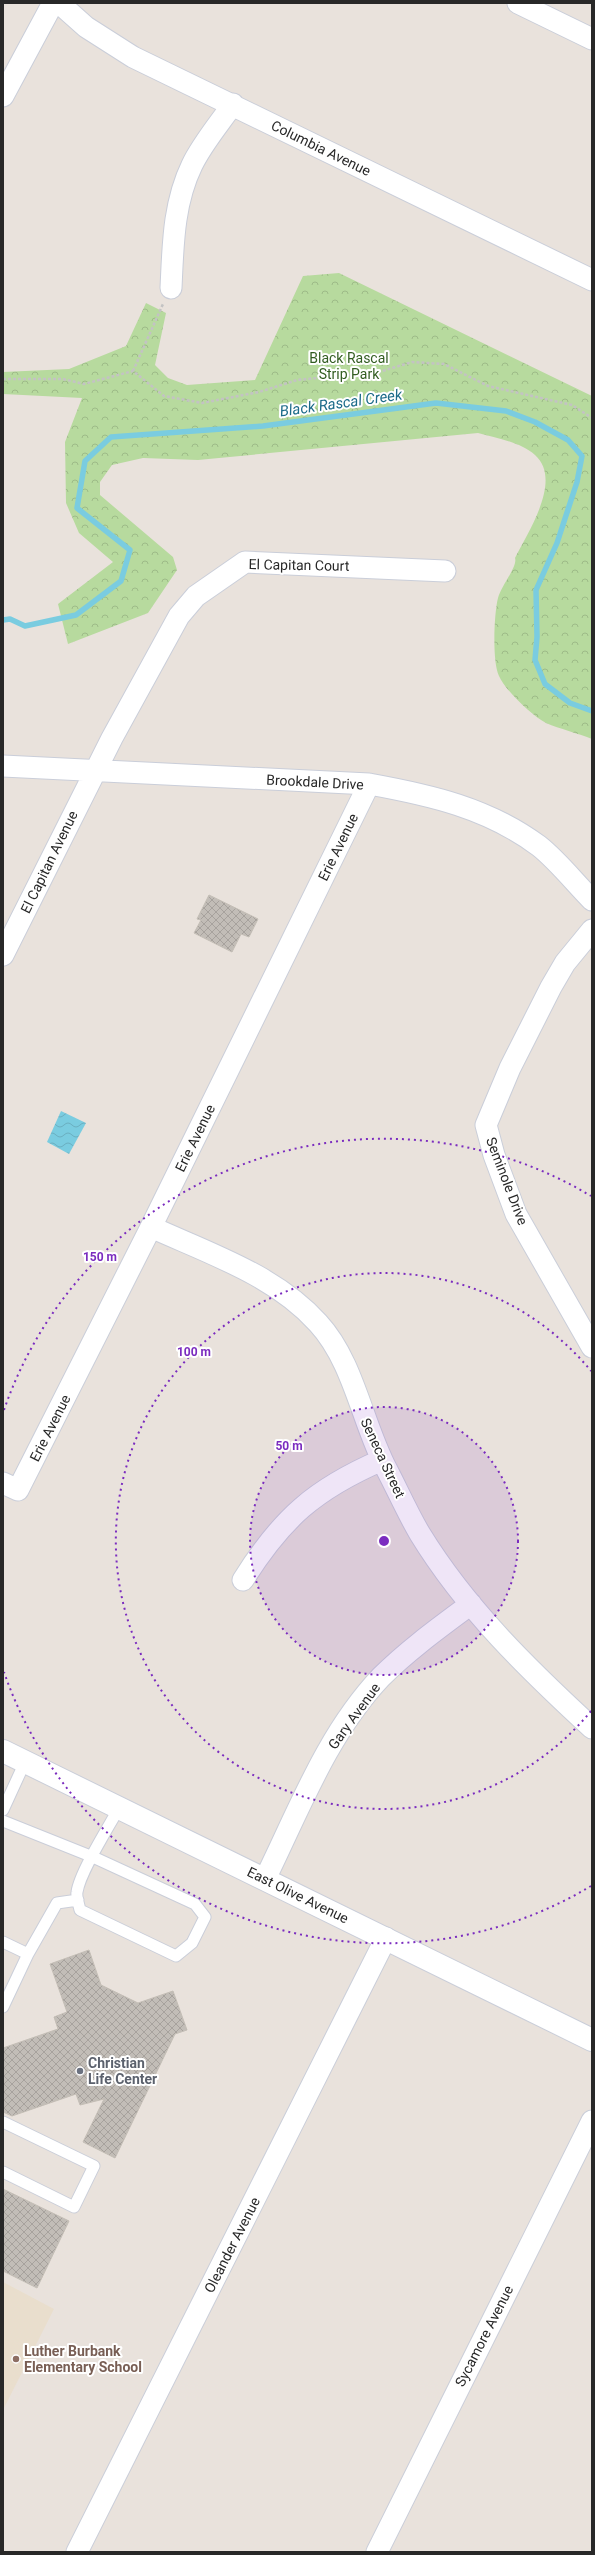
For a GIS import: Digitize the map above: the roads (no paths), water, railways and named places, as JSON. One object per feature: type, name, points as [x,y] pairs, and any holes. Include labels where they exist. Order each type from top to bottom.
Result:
[{"type":"main road","name":"East Olive Avenue","points":[[3,1751],[592,2040]]},
{"type":"street","points":[[3,96],[53,3]]},
{"type":"street","name":"Columbia Avenue","points":[[59,3],[86,27],[109,43],[592,280]]},
{"type":"street","points":[[518,3],[592,39]]},
{"type":"street","points":[[172,288],[173,235],[180,199],[192,165],[232,104]]},
{"type":"street","name":"El Capitan Court","points":[[96,770],[179,616],[196,596],[245,562],[445,571]]},
{"type":"street","name":"Brookdale Drive","points":[[3,766],[369,784],[427,794],[472,809],[510,828],[539,847],[592,900]]},
{"type":"street","name":"El Capitan Avenue","points":[[3,956],[96,770]]},
{"type":"street","name":"Erie Avenue","points":[[10,1487],[151,1227],[369,784]]},
{"type":"street","name":"Seminole Drive","points":[[592,930],[565,963],[551,987],[510,1068],[486,1125],[494,1155],[516,1214],[592,1347]]},
{"type":"street","name":"Seneca Street","points":[[151,1227],[262,1278],[297,1302],[319,1323],[338,1350],[351,1378],[364,1418],[382,1460],[420,1534],[471,1604],[523,1664],[592,1728]]},
{"type":"street","points":[[243,1580],[263,1548],[279,1529],[315,1495],[347,1475],[382,1460]]},
{"type":"street","name":"Gary Avenue","points":[[265,1879],[317,1770],[341,1728],[360,1702],[382,1677],[421,1642],[471,1604]]},
{"type":"street","name":"Oleander Avenue","points":[[77,2552],[386,1938]]},
{"type":"street","name":"Sycamore Avenue","points":[[377,2552],[592,2121]]},
{"type":"lane","points":[[3,1810],[25,1762]]},
{"type":"lane","points":[[3,1821],[93,1857],[195,1904],[205,1916],[192,1944],[176,1956],[80,1910],[76,1893],[93,1857],[119,1808]]},
{"type":"lane","points":[[3,2007],[28,1954],[57,1904],[78,1900]]},
{"type":"lane","points":[[3,1942],[28,1954]]},
{"type":"lane","points":[[3,2122],[94,2166],[74,2207],[3,2172]]},
{"type":"water","points":[[61,1111],[86,1123],[69,1154],[47,1142]]},
{"type":"waterway","name":"Black Rascal Creek","points":[[3,620],[10,619],[25,626],[76,615],[121,581],[130,550],[77,508],[85,461],[111,437],[263,426],[436,403],[506,411],[535,422],[568,440],[582,456],[577,482],[557,543],[536,590],[537,637],[535,660],[545,684],[570,703],[592,711]]},
{"type":"place","name":"Christian Life Center","points":[[80,2071]]},
{"type":"place","name":"Luther Burbank Elementary School","points":[[16,2359]]},
{"type":"park label","name":"Black Rascal Strip Park","points":[[349,366]]}]
